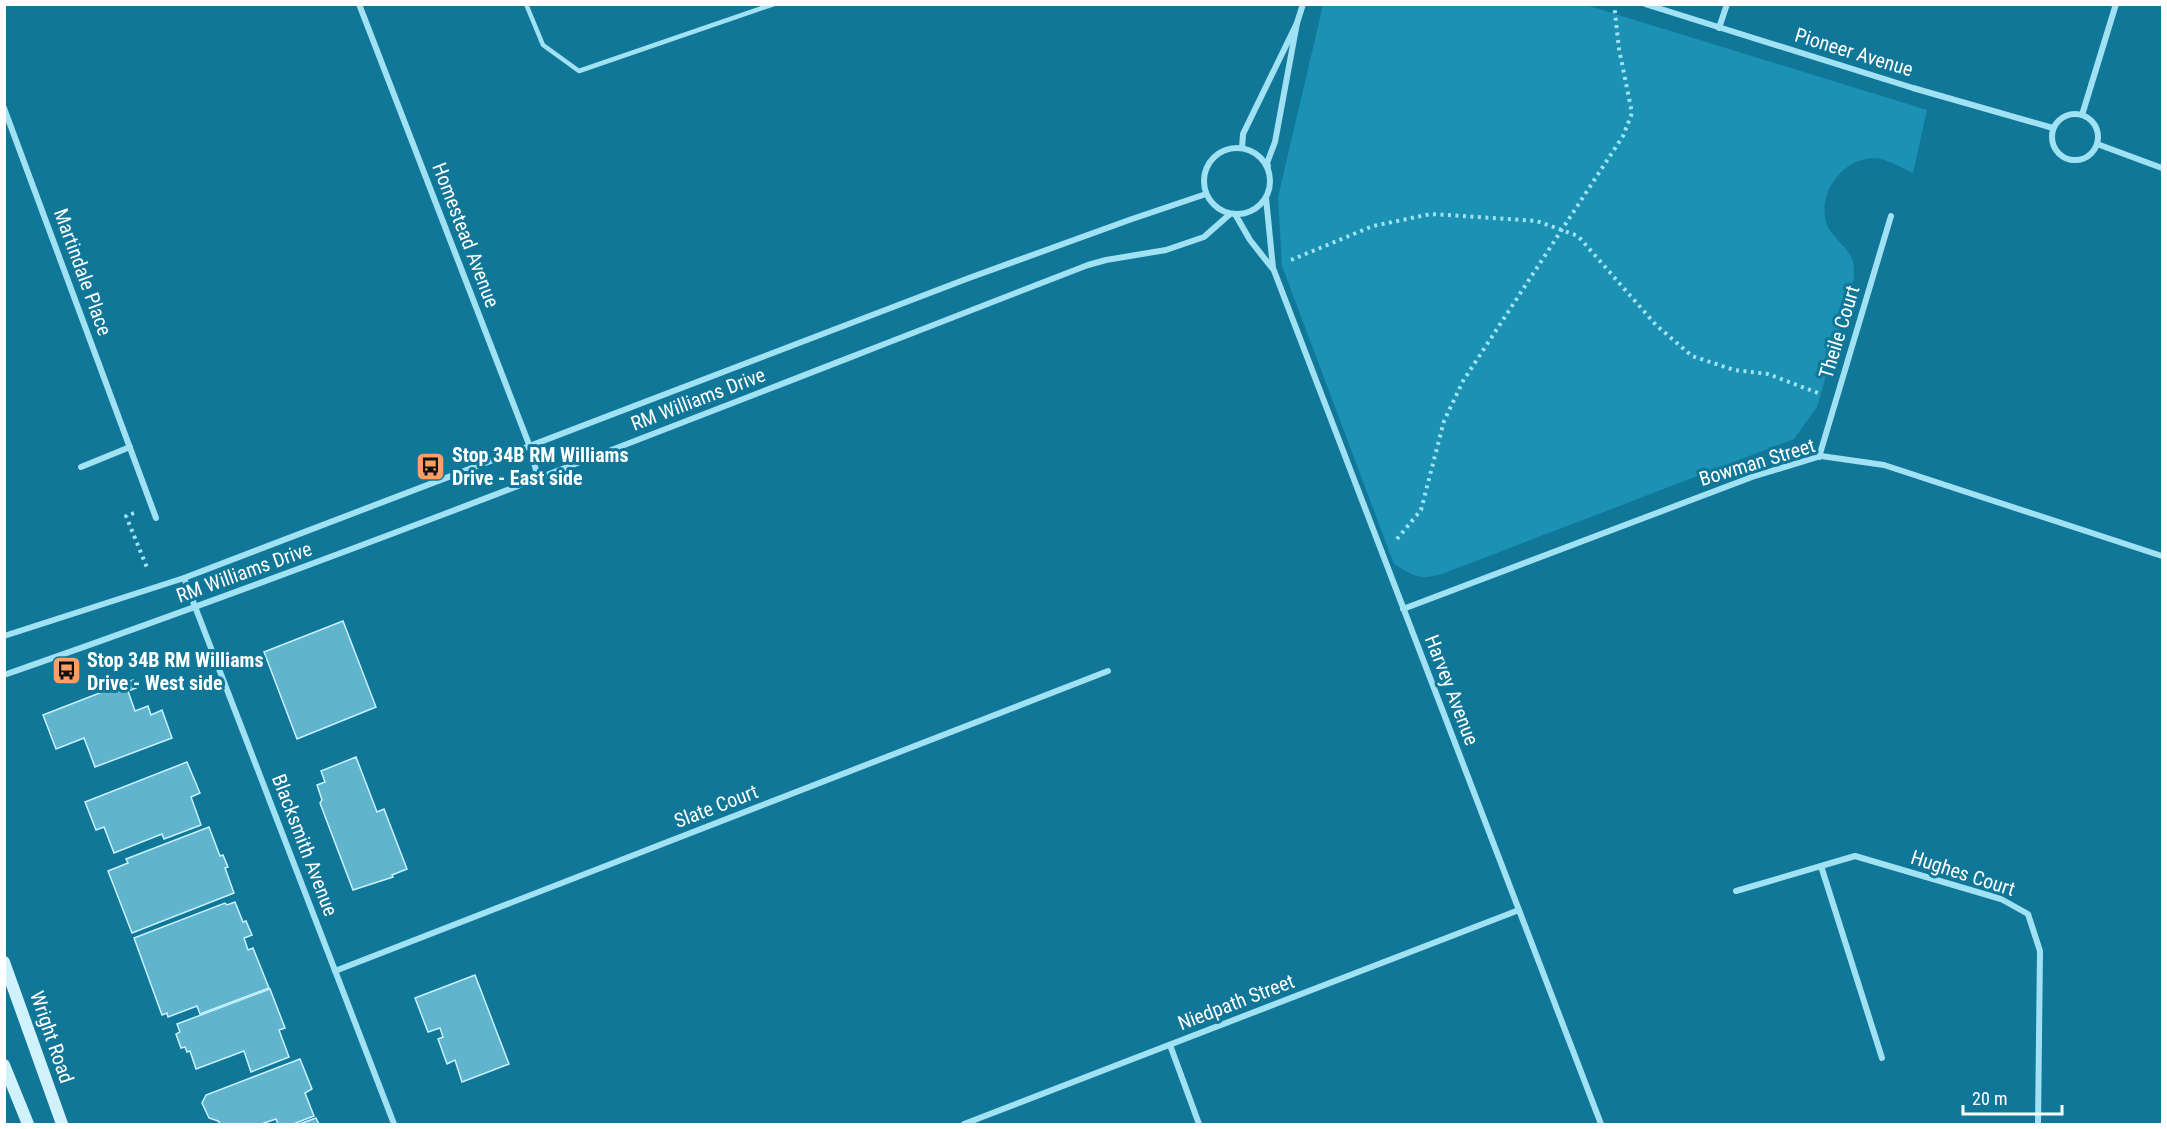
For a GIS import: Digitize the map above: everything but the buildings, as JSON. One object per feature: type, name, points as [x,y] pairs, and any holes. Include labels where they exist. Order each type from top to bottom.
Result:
[{"type":"main road","name":"Wright Road","points":[[4,962],[62,1125]]},
{"type":"main road","points":[[4,1065],[28,1125]]},
{"type":"street","name":"Homestead Avenue","points":[[359,4],[530,447],[538,478]]},
{"type":"street","points":[[1266,198],[1271,179],[1267,163],[1275,142],[1297,23],[1303,4]]},
{"type":"street","name":"Pioneer Avenue","points":[[1645,4],[1913,88],[2053,128]]},
{"type":"street","points":[[1719,28],[1727,4]]},
{"type":"street","points":[[2082,115],[2116,4]]},
{"type":"street","points":[[1242,148],[1243,134],[1297,23]]},
{"type":"street","name":"Martindale Place","points":[[4,108],[156,518]]},
{"type":"street","points":[[2074,113],[2082,115],[2095,125],[2098,136],[2097,144],[2092,153],[2083,159],[2068,159],[2059,154],[2054,147],[2053,128],[2057,121],[2065,116],[2074,113]]},
{"type":"street","points":[[2097,144],[2163,168]]},
{"type":"street","points":[[1232,214],[1215,206],[1206,194],[1204,182],[1207,167],[1213,158],[1222,151],[1242,148],[1260,156],[1268,167],[1271,179]]},
{"type":"street","name":"RM Williams Drive","points":[[4,636],[184,578],[980,274],[1206,194]]},
{"type":"street","name":"RM Williams Drive","points":[[4,675],[195,608],[1088,265],[1166,250],[1204,237],[1232,214],[1252,211],[1266,198]]},
{"type":"street","name":"Harvey Avenue","points":[[1266,198],[1273,268],[1601,1125]]},
{"type":"street","name":"Harvey Avenue","points":[[1232,214],[1273,268]]},
{"type":"street","name":"Theile Court","points":[[1819,457],[1891,216]]},
{"type":"street","points":[[81,467],[130,447]]},
{"type":"street","name":"Bowman Street","points":[[1403,609],[1752,477],[1819,457],[1884,465],[2163,556]]},
{"type":"street","name":"Blacksmith Avenue","points":[[184,578],[394,1125]]},
{"type":"street","name":"Slate Court","points":[[335,971],[1108,671]]},
{"type":"street","name":"Hughes Court","points":[[1736,891],[1855,856],[2001,899],[2028,914],[2040,951],[2038,1125]]},
{"type":"street","points":[[1821,866],[1881,1058]]},
{"type":"street","name":"Niedpath Street","points":[[964,1125],[1519,910]]},
{"type":"street","points":[[1170,1045],[1199,1125]]},
{"type":"lane","points":[[526,4],[543,45],[579,70],[774,4]]},
{"type":"path","points":[[1383,556],[1421,510],[1444,421],[1463,381],[1623,136],[1632,113],[1619,49],[1614,4]]},
{"type":"path","points":[[1273,268],[1373,226],[1431,214],[1537,221],[1578,236],[1656,325],[1692,356],[1734,370],[1768,374],[1812,392],[1836,398]]},
{"type":"path","points":[[152,506],[126,516],[154,588]]},
{"type":"shaded area","points":[[1323,5],[1586,5],[1927,110],[1913,173],[1884,160],[1874,158],[1862,160],[1842,172],[1828,191],[1825,202],[1827,225],[1850,254],[1854,278],[1817,407],[1794,439],[1442,574],[1428,577],[1417,576],[1394,564],[1282,266],[1278,197]]},
{"type":"place","name":"Stop 34B RM Williams Drive - East side","points":[[431,467]]},
{"type":"place","name":"Stop 34B RM Williams Drive - West side","points":[[66,671]]}]
